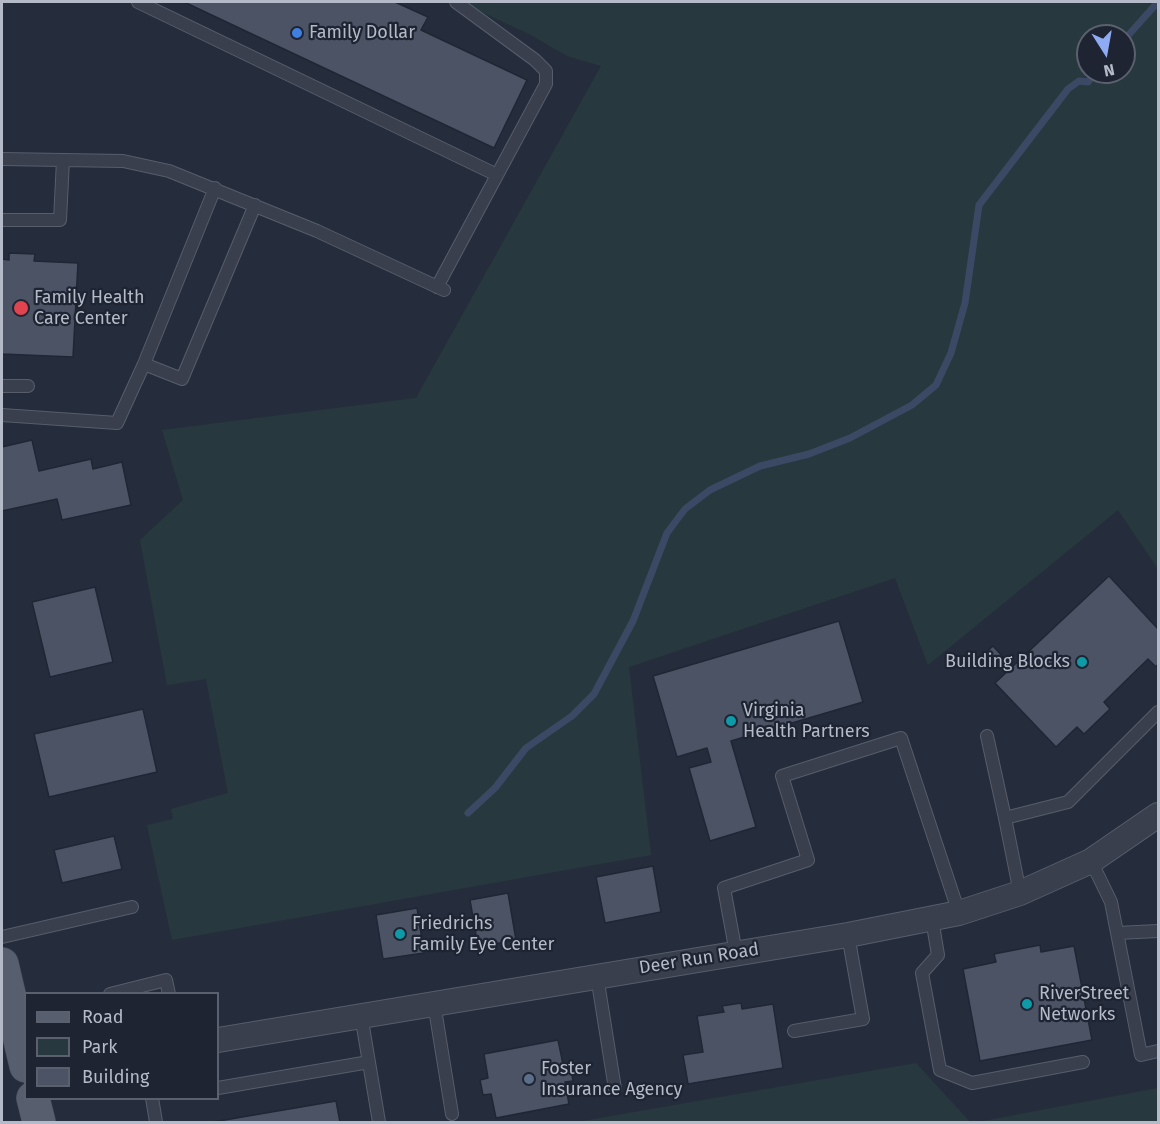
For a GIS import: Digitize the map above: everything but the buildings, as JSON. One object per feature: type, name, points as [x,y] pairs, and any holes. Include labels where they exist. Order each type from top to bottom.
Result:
[{"type":"main road","points":[[2,964],[24,1058]]},
{"type":"main road","points":[[34,1100],[39,1122]]},
{"type":"street","name":"Deer Run Road","points":[[219,1040],[848,935],[959,913],[1020,893],[1091,861],[1158,815]]},
{"type":"lane","points":[[138,2],[497,175]]},
{"type":"lane","points":[[2,159],[123,161],[169,171],[317,231],[440,288],[546,84],[546,71],[535,60],[456,2]]},
{"type":"lane","points":[[2,220],[60,220],[63,160]]},
{"type":"lane","points":[[2,415],[117,423],[144,364],[215,188]]},
{"type":"lane","points":[[144,364],[182,379],[255,205]]},
{"type":"lane","points":[[2,386],[28,386]]},
{"type":"lane","points":[[1005,818],[1068,802],[1158,712]]},
{"type":"lane","points":[[987,736],[1020,893]]},
{"type":"lane","points":[[736,953],[724,888],[808,860],[782,776],[901,738],[959,913]]},
{"type":"lane","points":[[1091,861],[1111,902],[1141,1055],[1158,1051]]},
{"type":"lane","points":[[2,937],[132,907]]},
{"type":"lane","points":[[932,919],[938,955],[922,973],[940,1070],[972,1083],[1083,1062]]},
{"type":"lane","points":[[1117,933],[1158,931]]},
{"type":"lane","points":[[794,1031],[863,1019],[848,935]]},
{"type":"lane","points":[[597,976],[615,1089]]},
{"type":"lane","points":[[114,992],[166,980],[170,992]]},
{"type":"lane","points":[[434,1003],[452,1114]]},
{"type":"lane","points":[[361,1015],[379,1122]]},
{"type":"lane","points":[[219,1088],[369,1062]]},
{"type":"lane","points":[[154,1100],[156,1122]]},
{"type":"green space","points":[[460,2],[1158,2],[1158,569],[1118,510],[928,665],[895,578],[629,667],[651,855],[172,940],[147,825],[173,819],[171,809],[228,793],[206,679],[167,685],[140,540],[183,500],[162,430],[416,398],[601,66],[567,56],[529,34]]},
{"type":"green space","points":[[916,1063],[970,1122],[577,1122]]},
{"type":"green space","points":[[1158,1088],[1158,1122],[978,1122]]},
{"type":"waterway","points":[[1136,27],[1158,2]]},
{"type":"waterway","points":[[468,813],[495,788],[526,748],[572,716],[594,694],[633,621],[667,533],[685,509],[710,490],[760,466],[809,454],[850,438],[912,405],[936,385],[951,353],[965,303],[979,205],[1068,89],[1076,83]]},
{"type":"place","name":"Family Dollar","points":[[297,33]]},
{"type":"place","name":"Family Health Care Center","points":[[21,308]]},
{"type":"place","name":"Building Blocks","points":[[1082,662]]},
{"type":"place","name":"Virginia Health Partners","points":[[731,721]]},
{"type":"place","name":"Friedrichs Family Eye Center","points":[[400,934]]},
{"type":"place","name":"RiverStreet Networks","points":[[1027,1004]]},
{"type":"place","name":"Foster Insurance Agency","points":[[529,1079]]}]
